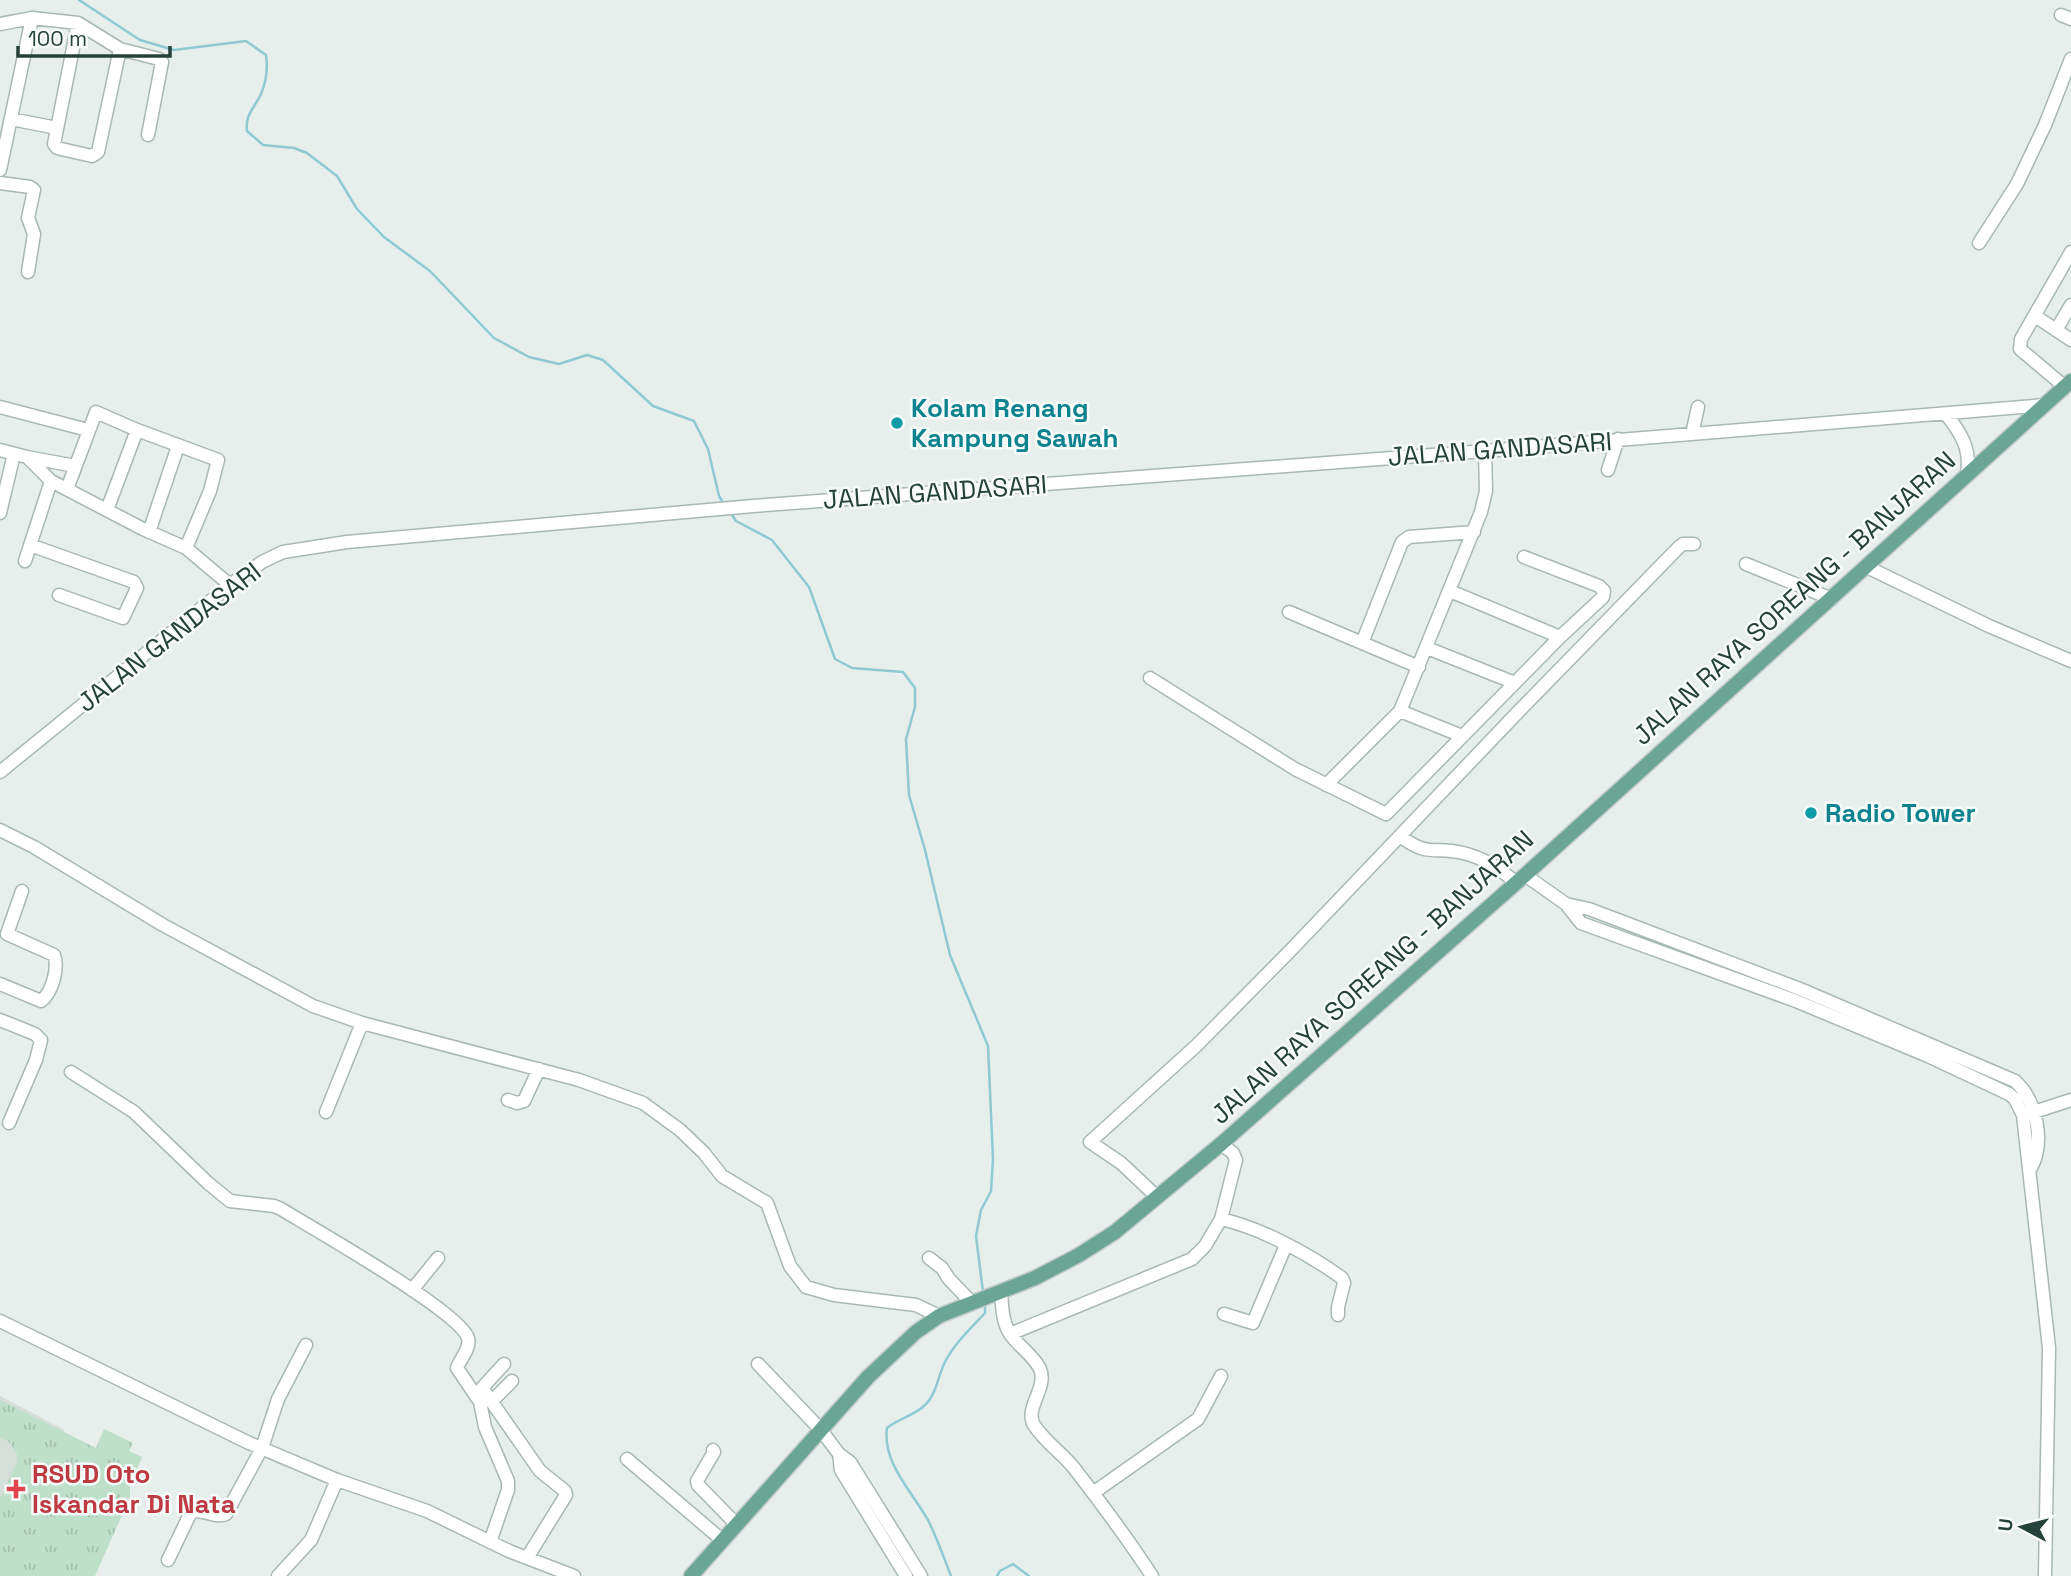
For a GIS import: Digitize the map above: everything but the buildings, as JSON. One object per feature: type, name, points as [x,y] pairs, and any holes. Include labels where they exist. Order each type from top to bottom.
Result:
[{"type":"main road","name":"JALAN RAYA SOREANG - BANJARAN","points":[[691,1576],[890,1355],[916,1332],[939,1316],[1035,1278],[1115,1232],[1220,1144],[1520,879],[2068,384]]},
{"type":"street","points":[[0,170],[3,141],[11,119],[32,18]]},
{"type":"street","points":[[0,24],[32,18],[78,23],[120,49],[162,62],[148,135]]},
{"type":"street","points":[[78,23],[54,144],[57,148],[92,156],[98,152],[120,49]]},
{"type":"street","points":[[1979,243],[2017,184],[2045,125],[2071,59]]},
{"type":"street","points":[[11,119],[57,128]]},
{"type":"street","points":[[0,183],[30,187],[34,190],[28,218],[34,236],[28,272]]},
{"type":"street","points":[[2068,384],[2020,349],[2021,339],[2071,252]]},
{"type":"street","points":[[2056,330],[2071,304]]},
{"type":"street","points":[[2035,316],[2071,340]]},
{"type":"street","name":"JALAN GANDASARI","points":[[0,772],[230,584],[262,562],[293,549],[753,506],[1485,451],[2045,405]]},
{"type":"street","points":[[0,407],[88,430]]},
{"type":"street","points":[[1692,434],[1698,407]]},
{"type":"street","points":[[67,489],[94,414],[99,412],[137,430],[219,461],[186,548]]},
{"type":"street","points":[[1947,414],[1968,449],[1967,473]]},
{"type":"street","points":[[107,510],[137,430]]},
{"type":"street","points":[[1608,470],[1618,439]]},
{"type":"street","points":[[149,532],[178,446]]},
{"type":"street","points":[[0,450],[75,466]]},
{"type":"street","points":[[1326,785],[1401,711],[1474,532],[1486,491],[1485,451]]},
{"type":"street","points":[[20,455],[51,481],[149,532],[186,548],[230,584]]},
{"type":"street","points":[[0,513],[20,455]]},
{"type":"street","points":[[25,561],[51,481]]},
{"type":"street","points":[[1362,643],[1402,542],[1409,537],[1474,532]]},
{"type":"street","points":[[1157,1197],[1121,1163],[1090,1142],[1196,1046],[1679,547],[1694,544]]},
{"type":"street","points":[[30,545],[134,582],[137,588],[123,618],[59,595]]},
{"type":"street","points":[[1150,678],[1296,769],[1386,814],[1560,637],[1603,597],[1604,591],[1599,586],[1524,557]]},
{"type":"street","points":[[1746,564],[1832,599]]},
{"type":"street","points":[[1867,567],[1989,626],[2071,661]]},
{"type":"street","points":[[1450,591],[1560,637]]},
{"type":"street","points":[[1289,612],[1419,667]]},
{"type":"street","points":[[1426,648],[1515,683]]},
{"type":"street","points":[[1401,711],[1462,736]]},
{"type":"street","points":[[0,755],[15,760]]},
{"type":"street","points":[[0,830],[34,847],[163,926],[301,1000],[362,1023],[539,1069],[643,1103],[680,1130],[704,1153],[722,1176],[767,1203],[790,1266],[806,1287],[834,1295],[921,1306],[939,1316]]},
{"type":"street","points":[[1400,836],[1429,852],[1462,852],[1493,864],[1566,904],[1589,908],[1689,947],[1931,1051],[2015,1081],[2027,1095],[2034,1112],[2036,1149],[2029,1171]]},
{"type":"street","points":[[0,984],[41,1001],[49,993],[55,970],[54,955],[7,933],[22,891]]},
{"type":"street","points":[[1566,904],[1581,923],[1810,1000]]},
{"type":"street","points":[[1684,959],[1689,947]]},
{"type":"street","points":[[1,1022],[35,1034],[41,1040],[32,1071],[9,1124]]},
{"type":"street","points":[[326,1112],[362,1023]]},
{"type":"street","points":[[1931,1051],[2009,1094],[2015,1099],[2023,1115],[2049,1348],[2045,1576]]},
{"type":"street","points":[[508,1100],[517,1103],[524,1101],[539,1069]]},
{"type":"street","points":[[71,1072],[134,1112],[230,1201],[274,1206],[412,1290],[464,1332],[469,1341],[457,1368],[480,1402],[485,1427],[508,1481],[508,1490],[490,1542]]},
{"type":"street","points":[[2034,1112],[2071,1100]]},
{"type":"street","points":[[1010,1334],[1192,1259],[1205,1246],[1221,1219],[1236,1160],[1233,1153],[1220,1144]]},
{"type":"street","points":[[1221,1219],[1245,1225],[1286,1245],[1344,1281],[1338,1315]]},
{"type":"street","points":[[1224,1314],[1253,1323],[1286,1245]]},
{"type":"street","points":[[412,1290],[438,1258]]},
{"type":"street","points":[[929,1258],[973,1301]]},
{"type":"street","points":[[997,1293],[1010,1334],[1041,1371],[1042,1383],[1032,1410],[1033,1424],[1072,1466],[1128,1539],[1152,1576]]},
{"type":"street","points":[[0,1321],[261,1448],[337,1480],[427,1511],[490,1542],[574,1576]]},
{"type":"street","points":[[168,1560],[191,1512],[195,1510],[219,1516],[226,1514],[261,1448],[278,1399],[306,1345]]},
{"type":"street","points":[[504,1364],[482,1387],[540,1471],[566,1493],[565,1499],[527,1558]]},
{"type":"street","points":[[758,1364],[821,1430],[839,1454],[850,1462],[921,1576]]},
{"type":"street","points":[[1093,1493],[1198,1419],[1221,1376]]},
{"type":"street","points":[[491,1402],[512,1381]]},
{"type":"street","points":[[713,1450],[697,1481],[698,1485],[736,1524]]},
{"type":"street","points":[[839,1454],[841,1470],[906,1576]]},
{"type":"street","points":[[627,1459],[722,1540]]},
{"type":"street","points":[[278,1576],[311,1540],[337,1480]]},
{"type":"shaded area","name":"RSUD Oto Iskandar Di Nata","points":[[0,1396],[65,1430],[0,1548]]},
{"type":"green space","points":[[0,1400],[96,1448],[104,1429],[133,1443],[129,1451],[142,1457],[130,1486],[130,1497],[95,1576],[0,1576],[0,1499],[17,1463],[17,1453],[8,1441],[0,1438]]},
{"type":"waterway","points":[[79,0],[140,40],[174,50],[246,41],[266,55],[264,85],[249,116],[247,131],[263,145],[294,148],[307,153],[337,176],[357,209],[384,237],[430,271],[494,338],[529,357],[559,364],[587,355],[603,360],[653,406],[694,421],[708,449],[719,496],[724,504]]},
{"type":"waterway","points":[[730,512],[736,521],[772,540],[809,587],[835,659],[852,668],[903,672],[915,688],[915,707],[906,739],[909,795],[950,955],[988,1046],[993,1159],[991,1191],[981,1210],[976,1236],[983,1292]]},
{"type":"waterway","points":[[951,1576],[928,1520],[894,1465],[889,1453],[887,1428],[916,1412],[929,1400],[950,1353],[985,1313],[985,1302]]},
{"type":"waterway","points":[[997,1576],[1000,1571],[1013,1564],[1029,1576]]},
{"type":"place","name":"Kolam Renang Kampung Sawah","points":[[897,423]]},
{"type":"place","name":"Radio Tower","points":[[1811,813]]},
{"type":"place","name":"RSUD Oto Iskandar Di Nata","points":[[16,1489]]}]
